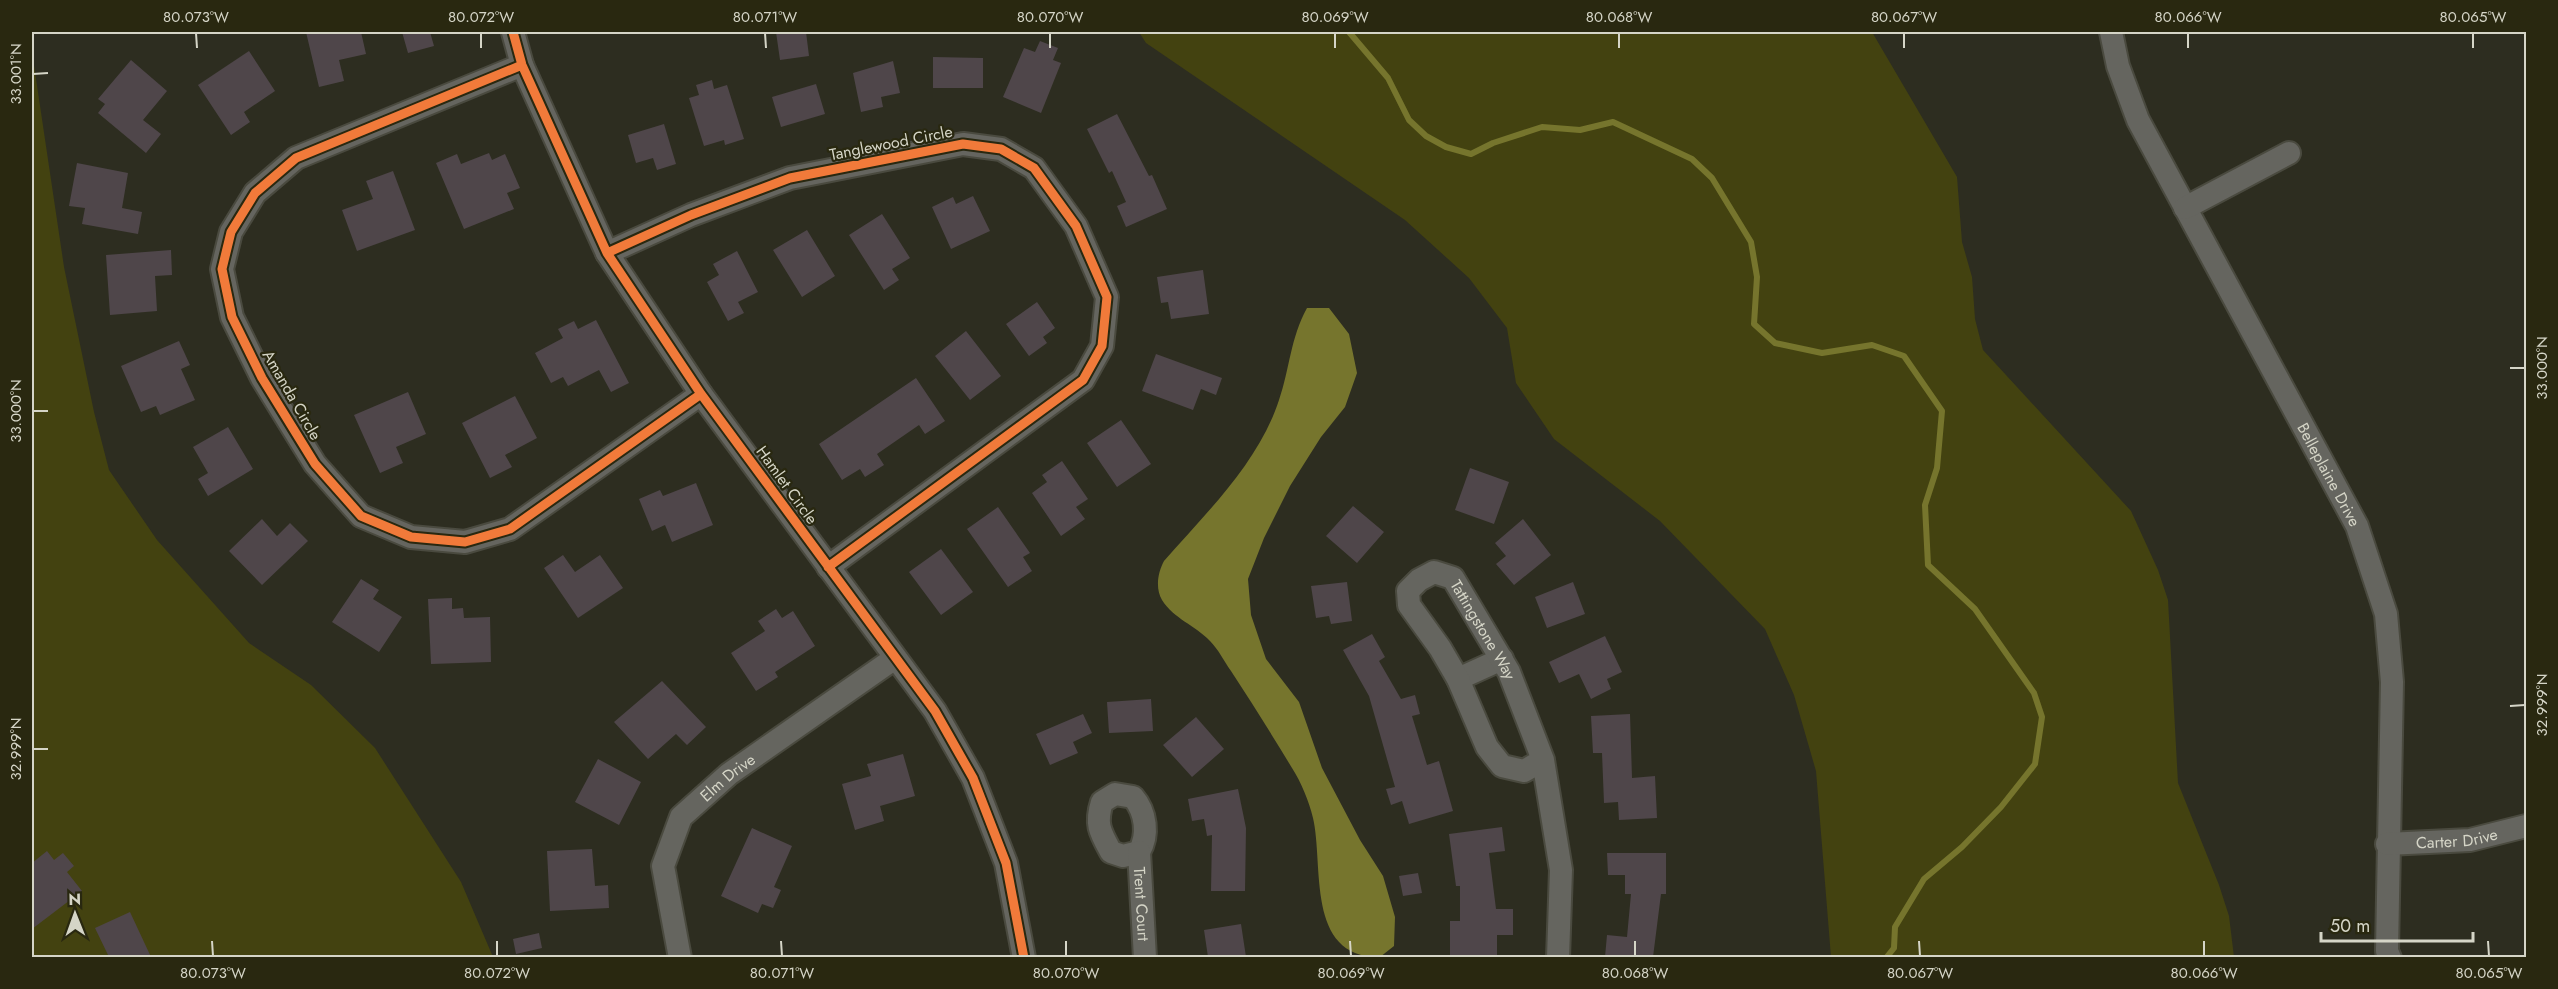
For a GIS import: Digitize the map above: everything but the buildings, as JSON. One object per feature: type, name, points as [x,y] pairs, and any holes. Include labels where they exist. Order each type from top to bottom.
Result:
[{"type":"street","name":"Hamlet Circle","points":[[513,32],[522,65],[607,253],[701,394],[935,711],[973,778],[1006,863],[1024,957]]},
{"type":"street","name":"Belleplaine Drive","points":[[2111,32],[2118,66],[2138,120],[2357,526],[2386,614],[2392,682],[2387,844],[2387,951],[2390,957]]},
{"type":"street","name":"Amanda Circle","points":[[522,65],[296,158],[255,193],[231,232],[222,269],[232,317],[262,378],[315,464],[361,516],[411,537],[465,542],[510,529],[701,394]]},
{"type":"street","name":"Tanglewood Circle","points":[[607,253],[691,215],[790,178],[963,144],[1001,148],[1034,168],[1076,226],[1107,297],[1102,346],[1083,380],[828,567]]},
{"type":"street","points":[[2185,208],[2289,153]]},
{"type":"street","name":"Tattingstone Way","points":[[1543,760],[1524,771],[1502,766],[1487,747],[1458,679],[1440,648],[1409,605],[1408,591],[1419,580],[1434,572],[1453,578],[1502,659],[1543,760],[1561,870],[1558,957]]},
{"type":"street","name":"Elm Drive","points":[[680,957],[663,866],[681,817],[729,774],[895,658]]},
{"type":"street","points":[[1458,679],[1502,659]]},
{"type":"street","name":"Carter Drive","points":[[2387,844],[2470,840],[2526,826]]},
{"type":"street","name":"Trent Court","points":[[1138,852],[1145,957]]},
{"type":"shaded area","points":[[1139,32],[1872,32],[1957,177],[1962,242],[1972,277],[1975,319],[1983,350],[2131,511],[2158,570],[2168,600],[2178,783],[2229,916],[2234,957],[1831,957],[1816,771],[1794,695],[1765,629],[1660,521],[1554,439],[1516,383],[1507,328],[1469,278],[1405,220],[1146,43]]},
{"type":"shaded area","points":[[32,52],[64,267],[94,412],[109,470],[157,540],[249,643],[311,685],[375,748],[461,882],[493,957],[32,957]]},
{"type":"shaded area","points":[[1307,308],[1329,308],[1349,334],[1357,373],[1345,407],[1321,437],[1290,486],[1264,538],[1248,579],[1251,615],[1266,659],[1299,702],[1322,768],[1360,840],[1383,876],[1395,917],[1394,946],[1380,957],[1356,953],[1339,942],[1329,926],[1322,906],[1313,818],[1299,779],[1216,648],[1204,635],[1167,607],[1162,600],[1158,585],[1164,561],[1230,486],[1245,466],[1270,423],[1283,388],[1297,331]]},
{"type":"waterway","points":[[1349,32],[1388,78],[1409,120],[1426,136],[1446,147],[1471,154],[1493,143],[1542,127],[1580,130],[1613,122],[1692,159],[1712,178],[1751,242],[1757,277],[1754,324],[1775,343],[1822,353],[1872,345],[1904,356],[1942,411],[1937,468],[1925,505],[1928,565],[1975,609],[2034,693],[2042,717],[2035,764],[2001,807],[1962,847],[1924,879],[1895,927],[1894,948],[1886,958]]},
{"type":"cycle path","points":[[513,32],[522,65],[607,253],[701,394],[935,711],[973,778],[1006,863],[1024,958]]},
{"type":"cycle path","points":[[522,65],[296,158],[255,193],[231,232],[222,269],[232,317],[262,378],[315,464],[361,516],[411,537],[465,542],[510,529],[701,394]]},
{"type":"cycle path","points":[[607,253],[691,215],[790,178],[963,144],[1001,149],[1034,168],[1076,226],[1107,297],[1102,346],[1083,380],[828,567]]}]
